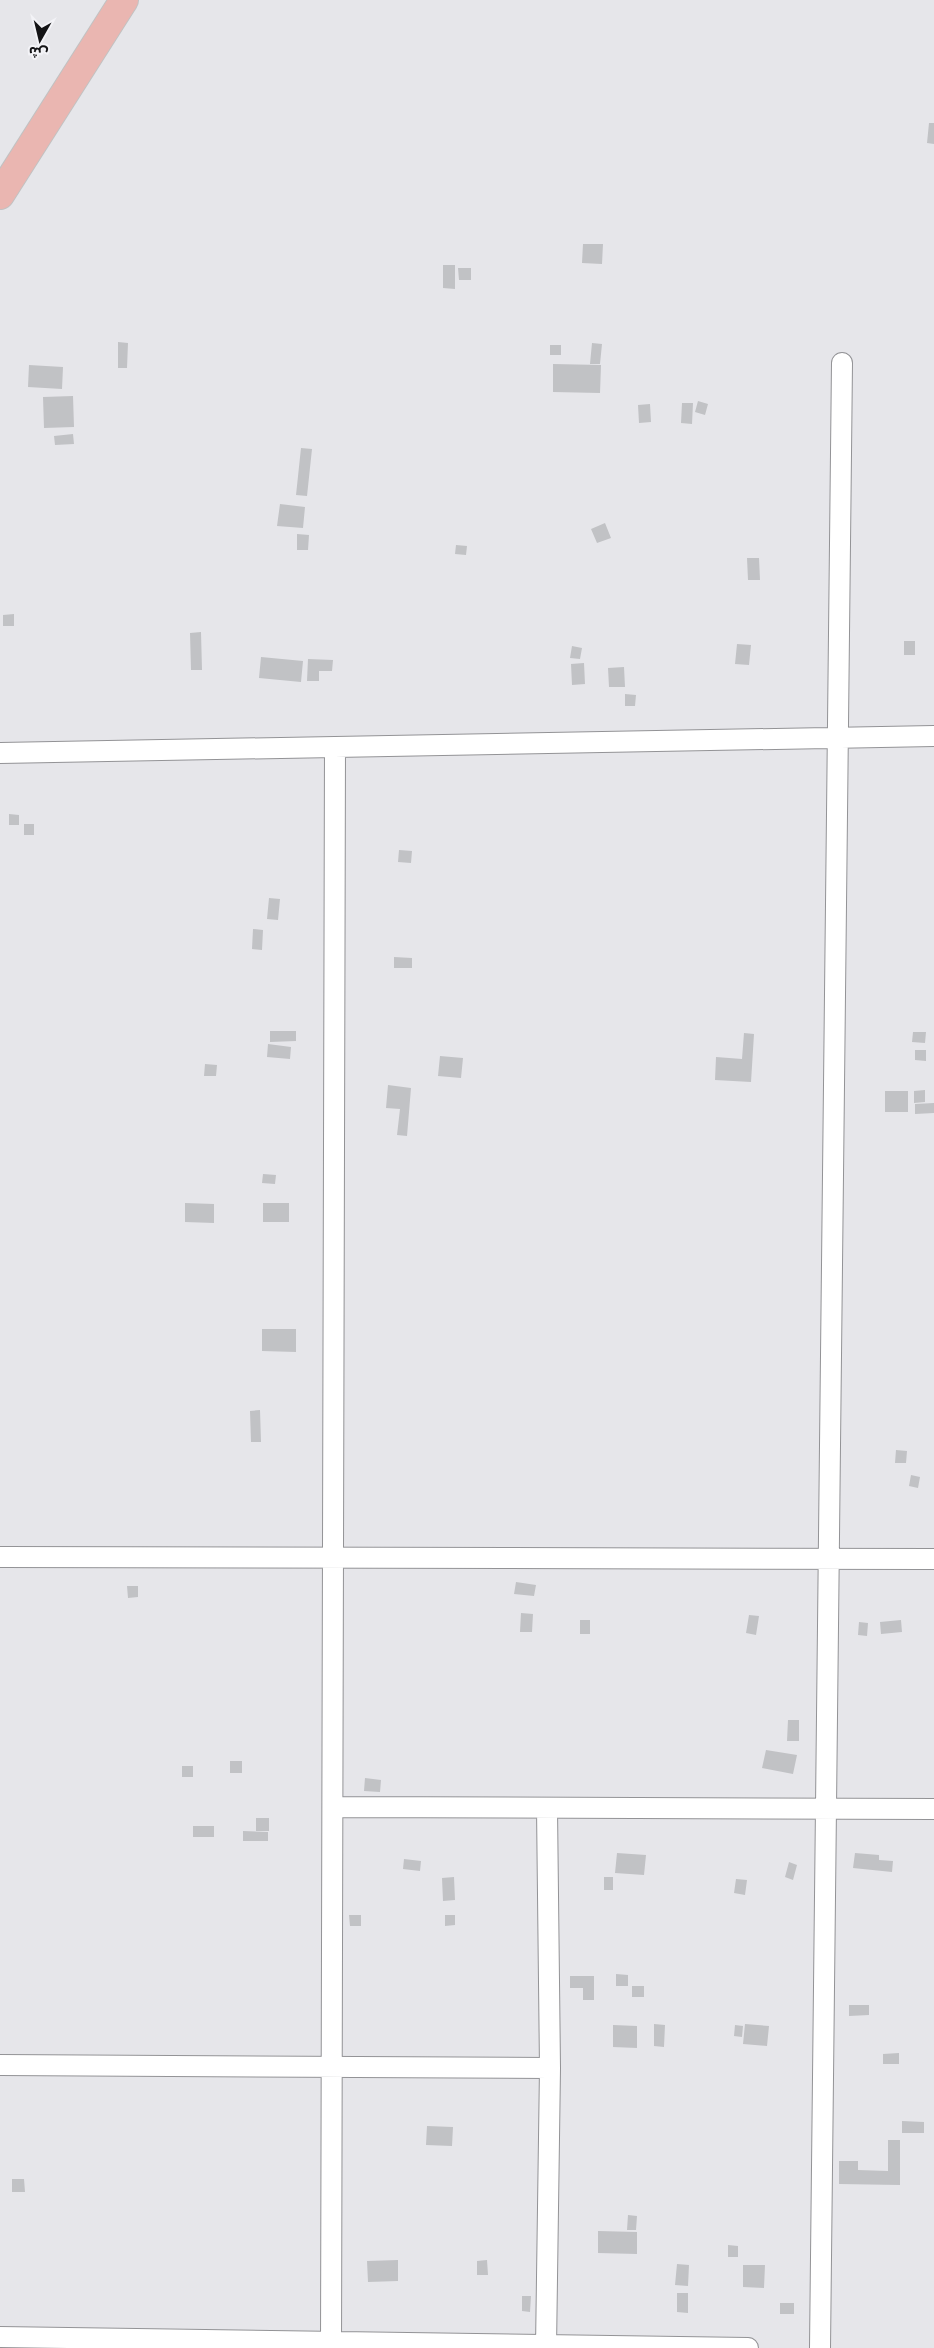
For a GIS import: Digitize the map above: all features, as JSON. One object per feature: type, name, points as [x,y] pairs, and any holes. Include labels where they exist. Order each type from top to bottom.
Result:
[{"type":"main road","points":[[0,195],[124,0]]},
{"type":"street","points":[[820,2348],[842,363]]},
{"type":"street","points":[[0,753],[934,736]]},
{"type":"street","points":[[331,2345],[335,747]]},
{"type":"street","points":[[0,1558],[934,1559]]},
{"type":"street","points":[[333,1807],[934,1809]]},
{"type":"street","points":[[546,2347],[550,2068],[547,1808]]},
{"type":"street","points":[[0,2065],[550,2068]]},
{"type":"street","points":[[0,2337],[331,2345],[748,2348]]},
{"type":"building","points":[[929,123],[934,123],[934,144],[927,143]]},
{"type":"building","points":[[583,244],[603,244],[602,264],[582,263]]},
{"type":"building","points":[[443,265],[455,265],[455,289],[443,288]]},
{"type":"building","points":[[458,268],[471,268],[471,280],[459,280]]},
{"type":"building","points":[[118,342],[128,343],[127,368],[118,368]]},
{"type":"building","points":[[592,343],[602,344],[600,364],[590,364]]},
{"type":"building","points":[[550,345],[561,345],[561,355],[550,355]]},
{"type":"building","points":[[553,364],[601,365],[600,393],[553,392]]},
{"type":"building","points":[[29,365],[63,367],[62,389],[28,387]]},
{"type":"building","points":[[73,396],[74,427],[44,428],[43,397]]},
{"type":"building","points":[[698,401],[708,404],[705,415],[695,412]]},
{"type":"building","points":[[682,403],[693,403],[692,424],[681,423]]},
{"type":"building","points":[[650,404],[651,422],[639,423],[638,405]]},
{"type":"building","points":[[73,434],[74,444],[55,445],[54,436]]},
{"type":"building","points":[[301,448],[312,449],[307,496],[296,495]]},
{"type":"building","points":[[280,504],[305,507],[303,528],[277,526]]},
{"type":"building","points":[[605,523],[611,538],[597,543],[591,529]]},
{"type":"building","points":[[297,534],[309,535],[308,550],[297,550]]},
{"type":"building","points":[[456,545],[467,546],[466,555],[455,554]]},
{"type":"building","points":[[747,558],[759,558],[760,580],[748,580]]},
{"type":"building","points":[[14,614],[14,626],[3,626],[3,615]]},
{"type":"building","points":[[201,632],[202,670],[191,670],[190,633]]},
{"type":"building","points":[[904,641],[915,641],[915,655],[904,655]]},
{"type":"building","points":[[737,644],[751,645],[749,665],[735,664]]},
{"type":"building","points":[[572,646],[582,648],[580,659],[570,658]]},
{"type":"building","points":[[261,657],[303,661],[301,682],[259,678]]},
{"type":"building","points":[[308,659],[333,660],[332,671],[319,671],[319,681],[307,681]]},
{"type":"building","points":[[584,663],[585,684],[572,685],[571,664]]},
{"type":"building","points":[[624,667],[625,687],[609,687],[608,668]]},
{"type":"building","points":[[625,694],[636,695],[635,706],[625,706]]},
{"type":"building","points":[[9,814],[19,815],[19,825],[9,825]]},
{"type":"building","points":[[24,824],[34,824],[34,835],[24,835]]},
{"type":"building","points":[[399,850],[412,851],[411,863],[398,862]]},
{"type":"building","points":[[269,898],[280,899],[278,920],[267,919]]},
{"type":"building","points":[[253,929],[263,930],[262,950],[252,949]]},
{"type":"building","points":[[394,957],[412,958],[412,968],[394,968]]},
{"type":"building","points":[[270,1031],[296,1031],[296,1041],[270,1042]]},
{"type":"building","points":[[913,1032],[926,1032],[925,1043],[912,1042]]},
{"type":"building","points":[[744,1033],[754,1034],[751,1082],[715,1080],[716,1057],[742,1059]]},
{"type":"building","points":[[268,1044],[291,1047],[290,1059],[267,1057]]},
{"type":"building","points":[[915,1050],[926,1050],[926,1061],[915,1060]]},
{"type":"building","points":[[440,1056],[463,1058],[461,1078],[438,1076]]},
{"type":"building","points":[[205,1064],[217,1065],[216,1076],[204,1076]]},
{"type":"building","points":[[388,1085],[411,1088],[407,1136],[397,1135],[400,1109],[386,1108]]},
{"type":"building","points":[[925,1090],[925,1102],[914,1103],[914,1091]]},
{"type":"building","points":[[885,1091],[908,1091],[908,1112],[885,1112]]},
{"type":"building","points":[[934,1103],[934,1113],[915,1114],[915,1104]]},
{"type":"building","points":[[263,1174],[276,1175],[275,1184],[262,1183]]},
{"type":"building","points":[[185,1203],[214,1204],[214,1223],[185,1222]]},
{"type":"building","points":[[263,1203],[289,1203],[289,1222],[263,1222]]},
{"type":"building","points":[[262,1329],[296,1329],[296,1352],[262,1351]]},
{"type":"building","points":[[260,1410],[261,1442],[251,1442],[250,1411]]},
{"type":"building","points":[[896,1450],[907,1451],[906,1463],[895,1463]]},
{"type":"building","points":[[911,1475],[920,1477],[918,1488],[909,1486]]},
{"type":"building","points":[[516,1582],[536,1585],[534,1596],[514,1594]]},
{"type":"building","points":[[127,1586],[138,1586],[138,1597],[128,1598]]},
{"type":"building","points":[[521,1613],[533,1614],[532,1632],[520,1632]]},
{"type":"building","points":[[749,1615],[759,1616],[756,1635],[746,1633]]},
{"type":"building","points":[[580,1620],[590,1620],[590,1634],[580,1634]]},
{"type":"building","points":[[901,1620],[902,1632],[881,1634],[880,1622]]},
{"type":"building","points":[[859,1622],[868,1623],[867,1636],[858,1635]]},
{"type":"building","points":[[788,1720],[799,1720],[799,1741],[787,1741]]},
{"type":"building","points":[[766,1750],[797,1755],[793,1774],[762,1768]]},
{"type":"building","points":[[230,1761],[242,1761],[242,1773],[230,1773]]},
{"type":"building","points":[[182,1766],[193,1766],[193,1777],[182,1777]]},
{"type":"building","points":[[365,1778],[381,1780],[380,1792],[364,1791]]},
{"type":"building","points":[[256,1818],[269,1818],[269,1831],[256,1831]]},
{"type":"building","points":[[193,1826],[214,1826],[214,1837],[193,1837]]},
{"type":"building","points":[[243,1831],[268,1832],[268,1841],[243,1841]]},
{"type":"building","points":[[617,1853],[646,1855],[644,1875],[615,1873]]},
{"type":"building","points":[[855,1853],[879,1855],[879,1860],[893,1861],[892,1872],[853,1868]]},
{"type":"building","points":[[404,1859],[421,1861],[420,1871],[403,1869]]},
{"type":"building","points":[[789,1862],[797,1865],[793,1880],[785,1877]]},
{"type":"building","points":[[454,1877],[455,1900],[443,1901],[442,1878]]},
{"type":"building","points":[[604,1877],[613,1877],[613,1890],[604,1890]]},
{"type":"building","points":[[736,1879],[747,1880],[745,1895],[734,1893]]},
{"type":"building","points":[[349,1915],[361,1915],[361,1926],[350,1926]]},
{"type":"building","points":[[445,1915],[455,1915],[455,1925],[445,1926]]},
{"type":"building","points":[[616,1974],[628,1975],[628,1986],[616,1986]]},
{"type":"building","points":[[570,1976],[594,1976],[594,2000],[583,2000],[583,1988],[570,1988]]},
{"type":"building","points":[[632,1986],[644,1986],[644,1997],[632,1997]]},
{"type":"building","points":[[849,2005],[869,2005],[869,2015],[849,2016]]},
{"type":"building","points":[[654,2024],[665,2025],[664,2047],[654,2046]]},
{"type":"building","points":[[745,2024],[769,2026],[767,2046],[743,2044]]},
{"type":"building","points":[[613,2025],[637,2026],[637,2048],[613,2047]]},
{"type":"building","points":[[735,2025],[743,2026],[742,2037],[734,2036]]},
{"type":"building","points":[[899,2053],[899,2064],[883,2064],[883,2054]]},
{"type":"building","points":[[902,2121],[924,2122],[924,2133],[902,2133]]},
{"type":"building","points":[[427,2126],[453,2127],[452,2146],[426,2145]]},
{"type":"building","points":[[888,2140],[900,2140],[900,2185],[839,2184],[839,2161],[858,2161],[858,2170],[888,2171]]},
{"type":"building","points":[[12,2179],[24,2179],[25,2192],[12,2192]]},
{"type":"building","points":[[628,2215],[637,2216],[636,2230],[627,2230]]},
{"type":"building","points":[[598,2231],[637,2232],[637,2254],[598,2253]]},
{"type":"building","points":[[728,2245],[738,2246],[738,2257],[728,2257]]},
{"type":"building","points":[[398,2260],[398,2281],[368,2282],[367,2261]]},
{"type":"building","points":[[487,2260],[488,2275],[477,2275],[477,2261]]},
{"type":"building","points":[[677,2264],[689,2265],[688,2286],[675,2285]]},
{"type":"building","points":[[743,2265],[765,2265],[764,2288],[743,2287]]},
{"type":"building","points":[[677,2293],[688,2293],[688,2313],[677,2312]]},
{"type":"building","points":[[522,2296],[531,2296],[530,2312],[522,2311]]},
{"type":"building","points":[[780,2303],[794,2303],[794,2314],[780,2314]]}]
